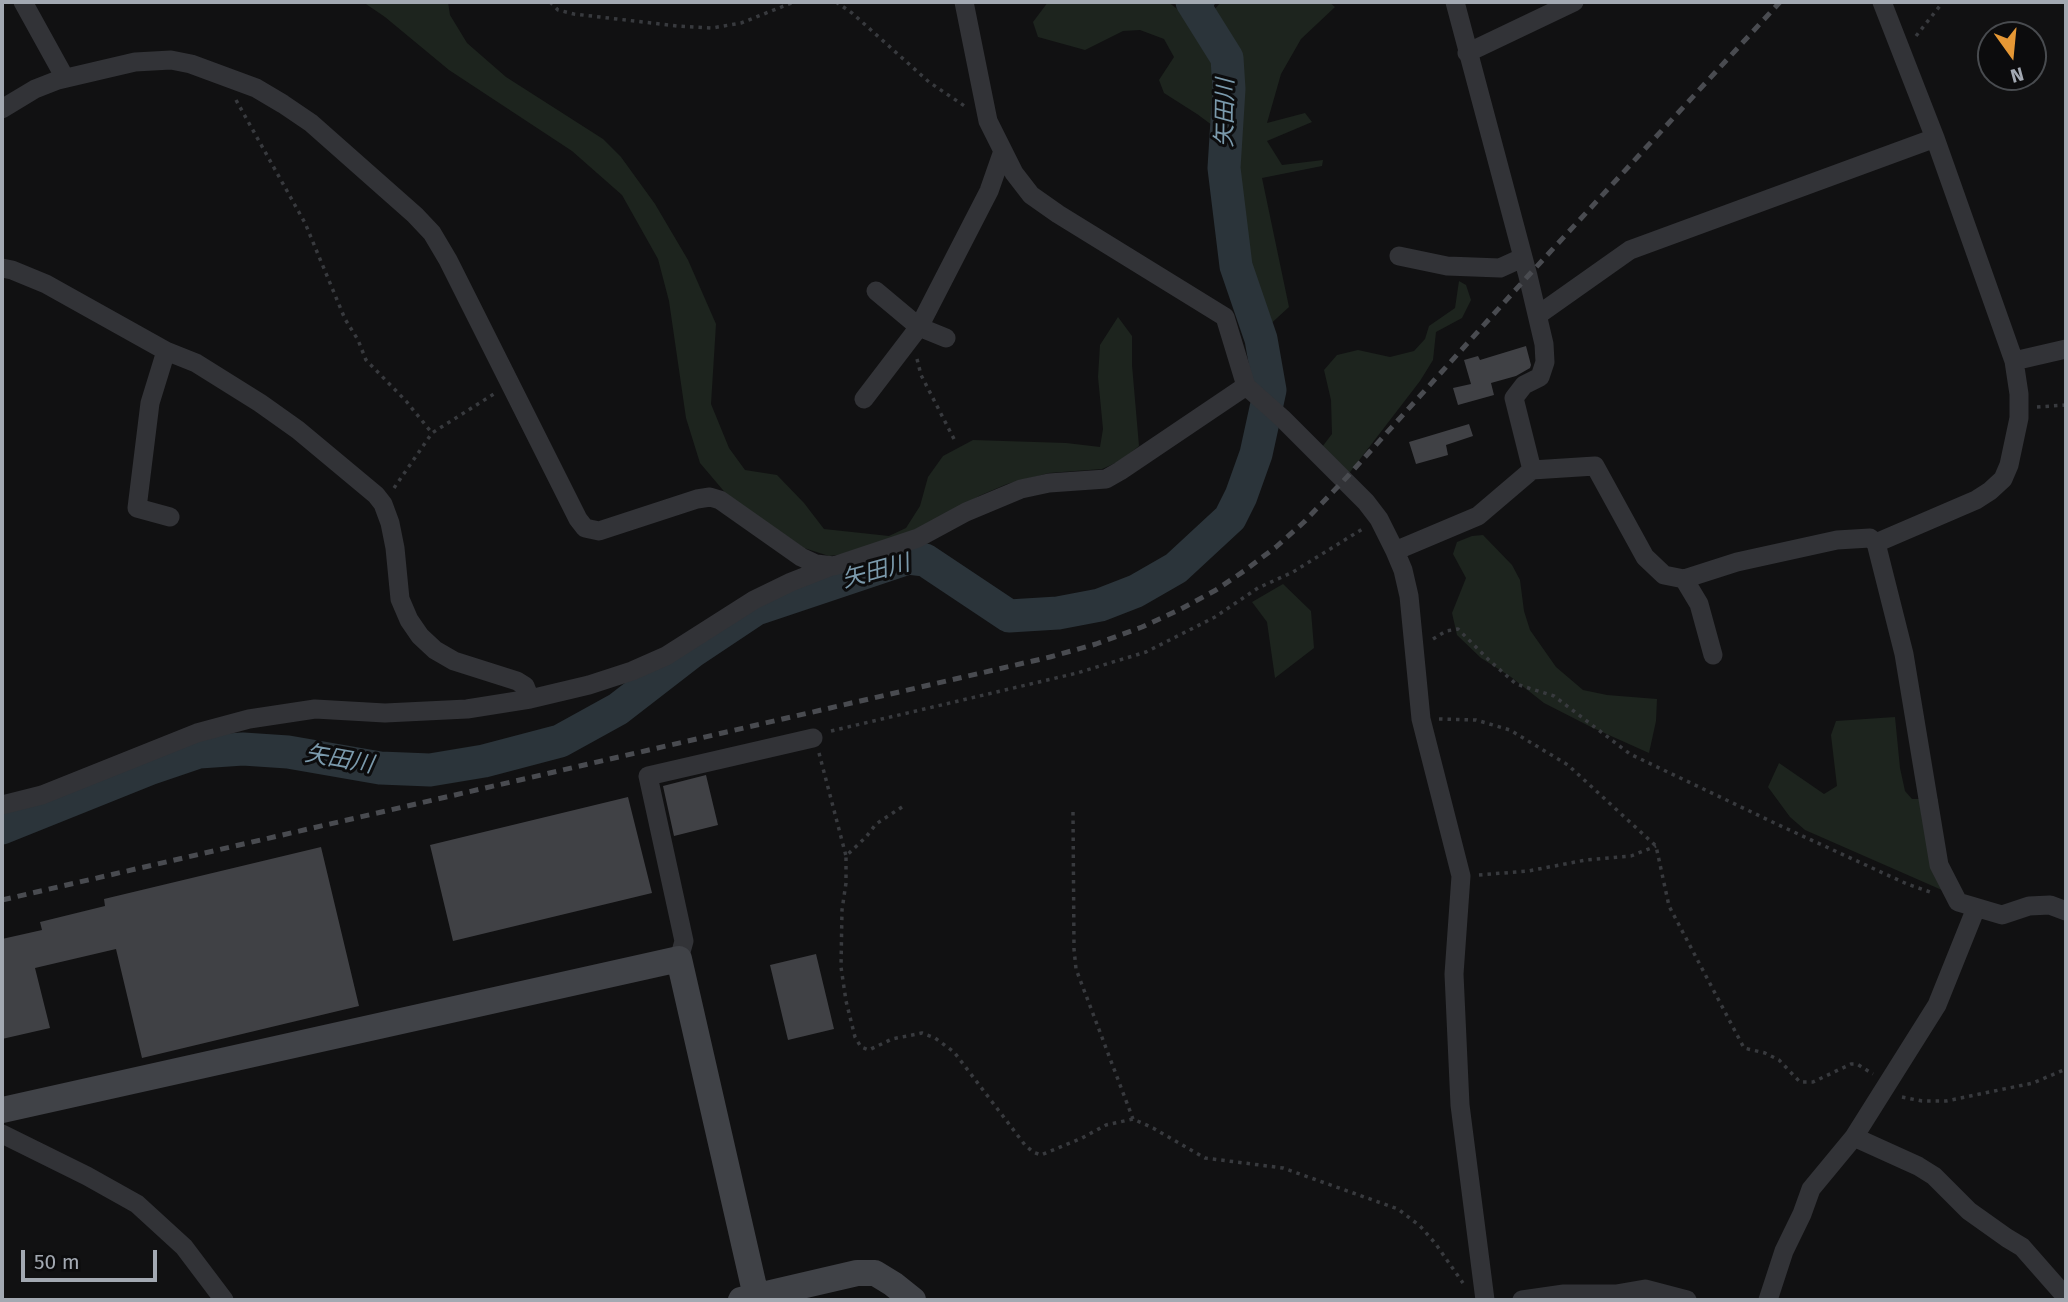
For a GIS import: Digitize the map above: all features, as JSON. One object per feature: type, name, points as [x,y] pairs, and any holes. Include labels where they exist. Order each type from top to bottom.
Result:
[{"type":"street","points":[[23,2],[65,78]]},
{"type":"street","points":[[964,2],[988,121],[1014,173],[1031,195],[1224,317],[1249,389],[1283,418],[1366,502],[1379,519],[1403,570],[1409,596],[1421,719],[1461,876],[1454,974],[1460,1105],[1488,1299]]},
{"type":"street","points":[[1455,2],[1544,344],[1545,362],[1540,377],[1524,385],[1514,398],[1532,470]]},
{"type":"street","points":[[1467,52],[1574,2]]},
{"type":"street","points":[[1876,543],[1976,500],[2003,479],[2009,465],[2019,411],[2014,361],[1935,138],[1882,2]]},
{"type":"street","points":[[2,108],[35,89],[65,78],[135,62],[171,60],[191,64],[256,88],[311,123],[432,233],[585,528],[607,530],[710,497],[720,500],[801,557],[816,564],[834,566]]},
{"type":"street","points":[[1538,315],[1630,250],[1935,138]]},
{"type":"street","points":[[864,399],[919,327],[989,191],[1003,152]]},
{"type":"street","points":[[1399,256],[1447,266],[1500,268],[1522,258]]},
{"type":"street","points":[[2,268],[46,284],[166,351],[196,363],[261,403],[298,430],[376,495],[383,504],[395,548],[400,599],[409,620],[421,636],[435,650],[454,661],[517,681],[525,686],[530,699]]},
{"type":"street","points":[[876,291],[919,327],[946,338]]},
{"type":"street","points":[[2014,361],[2066,349]]},
{"type":"street","points":[[166,351],[150,403],[137,509],[170,517]]},
{"type":"street","points":[[2,805],[43,794],[197,733],[249,719],[315,709],[385,712],[467,709],[530,699],[589,685],[632,671],[666,656],[754,600],[791,582],[918,538],[995,499],[1021,489],[1106,479],[1249,389]]},
{"type":"street","points":[[1395,551],[1478,516],[1532,470],[1595,466],[1646,557],[1664,575],[1684,579],[1737,562],[1838,540],[1870,538],[1876,543],[1904,654],[1940,865],[1967,905],[2002,915],[2029,906],[2050,905],[2066,911]]},
{"type":"street","points":[[1684,579],[1699,604],[1713,654]]},
{"type":"street","points":[[813,738],[648,776],[684,941],[679,959],[748,1298],[857,1273],[875,1273],[913,1300]]},
{"type":"street","points":[[1768,1300],[1784,1251],[1811,1189],[1854,1137],[1937,1005],[1967,905]]},
{"type":"street","points":[[2,1110],[679,959]]},
{"type":"street","points":[[2,1134],[88,1176],[137,1204],[184,1247],[224,1300]]},
{"type":"street","points":[[1854,1137],[1934,1176],[1969,1211],[2022,1247],[2066,1297]]},
{"type":"street","points":[[1522,1300],[1564,1294],[1617,1297],[1645,1289],[1687,1300]]},
{"type":"path","points":[[550,2],[558,10],[574,14],[712,28],[741,23],[794,2]]},
{"type":"path","points":[[836,2],[929,82],[988,121]]},
{"type":"path","points":[[1902,52],[1942,2]]},
{"type":"path","points":[[234,98],[305,223],[345,319],[366,360],[406,401],[432,433]]},
{"type":"path","points":[[919,327],[916,356],[921,375],[954,439]]},
{"type":"path","points":[[383,504],[432,433],[510,384]]},
{"type":"path","points":[[2019,411],[2066,405]]},
{"type":"path","points":[[1379,519],[1293,572],[1258,588],[1215,617],[1146,652],[1077,673],[838,729],[813,738],[846,856],[841,967],[846,1001],[855,1037],[861,1047],[869,1050],[892,1038],[922,1033],[935,1038],[954,1052],[1033,1152],[1041,1155],[1105,1125],[1133,1119],[1205,1158],[1283,1168],[1398,1209],[1420,1226],[1435,1243],[1463,1283],[1488,1299]]},
{"type":"path","points":[[1413,652],[1446,631],[1458,629],[1516,684],[1554,695],[1630,754],[1907,884],[1967,905]]},
{"type":"path","points":[[1421,719],[1476,720],[1510,730],[1568,765],[1656,846],[1669,906],[1744,1048],[1779,1060],[1800,1082],[1813,1082],[1851,1064],[1857,1064],[1884,1087],[1922,1101],[1946,1101],[2033,1083],[2066,1069]]},
{"type":"path","points":[[846,856],[876,824],[902,807]]},
{"type":"path","points":[[1073,812],[1076,969],[1133,1119]]},
{"type":"path","points":[[1461,876],[1528,871],[1586,860],[1631,856],[1656,846]]},
{"type":"shaded area","points":[[363,2],[448,2],[450,15],[467,43],[506,77],[603,139],[621,157],[655,204],[688,260],[716,324],[711,404],[729,448],[745,470],[777,475],[824,529],[889,536],[906,528],[920,506],[928,477],[943,456],[973,440],[1066,443],[1100,447],[1103,429],[1098,377],[1100,345],[1118,317],[1132,336],[1139,446],[1120,461],[1102,469],[1049,473],[1007,484],[979,496],[913,535],[852,553],[829,556],[804,548],[728,496],[700,463],[686,418],[669,301],[658,259],[622,195],[572,151],[449,70]]},
{"type":"shaded area","points":[[1048,2],[1168,2],[1200,26],[1221,2],[1329,2],[1335,7],[1301,39],[1281,74],[1267,123],[1305,113],[1312,122],[1267,141],[1282,165],[1323,160],[1322,166],[1262,178],[1289,307],[1265,329],[1248,270],[1241,218],[1239,145],[1164,93],[1159,80],[1174,57],[1164,39],[1140,30],[1123,31],[1085,50],[1038,37],[1033,22]]},
{"type":"shaded area","points":[[1459,281],[1466,285],[1471,300],[1462,318],[1436,332],[1433,360],[1347,476],[1322,447],[1332,434],[1331,400],[1324,370],[1337,355],[1358,350],[1390,357],[1414,351],[1425,339],[1429,326],[1455,308]]},
{"type":"shaded area","points":[[1483,535],[1512,565],[1520,580],[1524,611],[1530,630],[1556,667],[1583,690],[1657,699],[1656,721],[1649,753],[1544,703],[1481,658],[1457,635],[1452,613],[1466,578],[1453,554],[1457,542]]},
{"type":"shaded area","points":[[1283,584],[1311,611],[1314,648],[1275,678],[1267,622],[1252,602]]},
{"type":"shaded area","points":[[1895,717],[1905,791],[1912,799],[1938,799],[1938,840],[1951,894],[1805,830],[1790,817],[1768,787],[1779,763],[1824,794],[1837,786],[1831,735],[1836,721]]},
{"type":"building","points":[[1526,346],[1530,368],[1516,376],[1491,383],[1494,395],[1458,405],[1453,388],[1471,384],[1464,360],[1478,356],[1480,360]]},
{"type":"building","points":[[1469,424],[1473,436],[1446,445],[1448,455],[1416,464],[1409,442]]},
{"type":"building","points":[[706,775],[718,825],[674,836],[663,786]]},
{"type":"building","points":[[628,797],[652,893],[453,941],[430,845]]},
{"type":"building","points":[[321,847],[359,1006],[142,1058],[116,949],[35,968],[50,1028],[2,1039],[2,939],[42,930],[40,922],[105,906],[104,899]]},
{"type":"building","points":[[816,954],[834,1029],[788,1040],[770,965]]},
{"type":"waterway","name":"矢田川","points":[[2,828],[149,769],[199,752],[243,749],[288,752],[380,768],[430,770],[484,761],[560,741],[618,709],[693,651],[756,609],[908,558],[925,560],[1009,616],[1058,613],[1100,605],[1136,591],[1176,568],[1230,518],[1256,454],[1270,390],[1261,339],[1236,266],[1224,168],[1229,89],[1227,58],[1192,2]]},
{"type":"waterway","points":[[1204,19],[1213,2]]},
{"type":"railway","points":[[2,900],[1050,657],[1096,644],[1181,609],[1244,571],[1304,522],[1780,2]]}]
